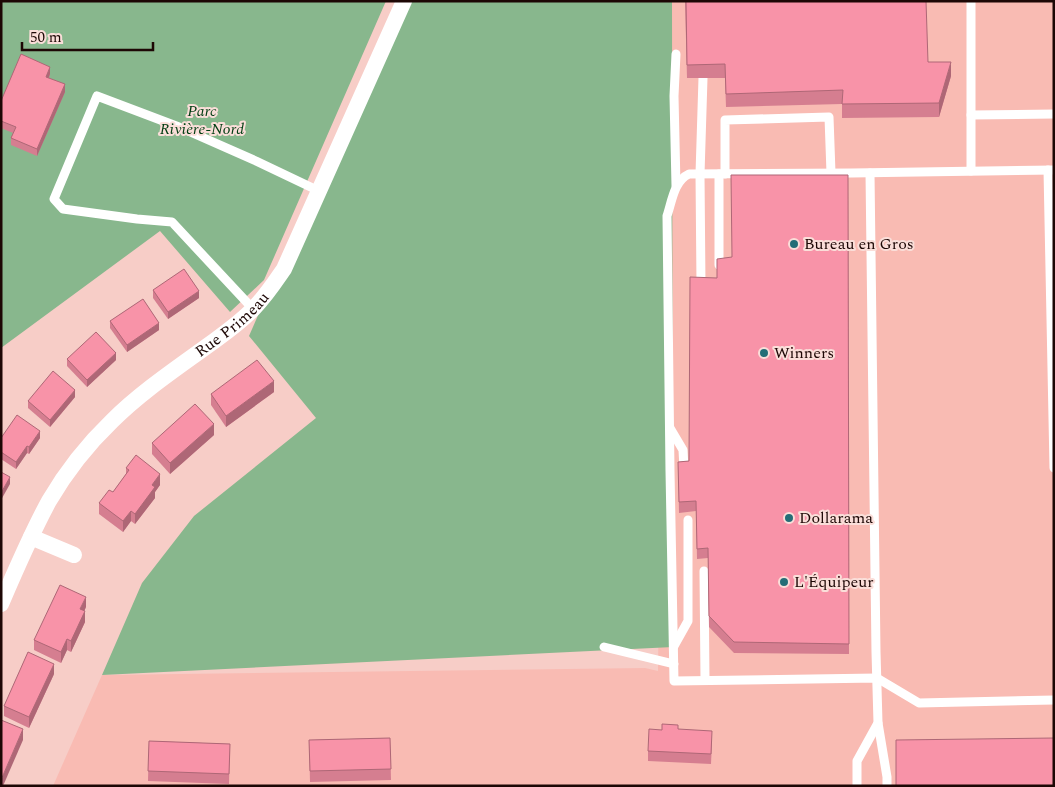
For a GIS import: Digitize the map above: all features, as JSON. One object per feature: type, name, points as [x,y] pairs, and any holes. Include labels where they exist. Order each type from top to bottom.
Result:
[{"type":"street","name":"Rue Primeau","points":[[1,604],[49,501],[85,451],[112,420],[143,394],[235,325],[269,291],[284,268],[404,1]]},
{"type":"street","points":[[31,537],[74,555]]},
{"type":"lane","points":[[971,1],[971,171]]},
{"type":"lane","points":[[676,54],[674,96],[676,186],[667,216],[674,681],[877,678],[919,703],[1054,700]]},
{"type":"lane","points":[[701,285],[700,174],[702,78]]},
{"type":"lane","points":[[253,309],[172,222],[63,209],[54,199],[98,96],[179,127],[319,191]]},
{"type":"lane","points":[[971,115],[1054,114]]},
{"type":"lane","points":[[720,265],[722,174],[726,120],[829,117],[831,173]]},
{"type":"lane","points":[[676,186],[684,176],[689,174],[1051,170],[1054,468]]},
{"type":"lane","points":[[870,173],[878,723],[887,786]]},
{"type":"lane","points":[[669,427],[683,450],[684,468]]},
{"type":"lane","points":[[674,647],[688,621],[688,520]]},
{"type":"lane","points":[[704,571],[705,680]]},
{"type":"lane","points":[[604,647],[674,664]]},
{"type":"lane","points":[[857,786],[857,761],[878,723]]},
{"type":"shaded area","points":[[666,1],[1054,1],[1054,786],[53,786],[102,675],[645,668],[658,671]]},
{"type":"green space","name":"Parc Rivière-Nord","points":[[1,1],[386,1],[264,280],[230,312],[160,231],[1,348]]},
{"type":"green space","points":[[396,1],[672,1],[673,647],[102,675],[142,583],[194,516],[316,418],[249,336]]},
{"type":"building","points":[[686,1],[926,1],[928,62],[951,62],[939,103],[842,104],[843,90],[726,94],[725,64],[687,65]]},
{"type":"building","points":[[21,54],[50,67],[46,77],[65,84],[37,149],[11,138],[16,127],[1,121],[1,101]]},
{"type":"building","points":[[731,175],[848,175],[849,644],[734,642],[709,616],[708,548],[697,549],[696,501],[679,502],[678,462],[689,461],[690,277],[717,278],[717,259],[732,257]]},
{"type":"building","points":[[184,269],[199,291],[168,312],[153,290]]},
{"type":"building","points":[[143,299],[159,323],[127,345],[110,321]]},
{"type":"building","points":[[96,332],[116,353],[87,380],[67,359]]},
{"type":"building","points":[[257,360],[274,381],[226,416],[211,394]]},
{"type":"building","points":[[53,371],[75,390],[50,420],[28,401]]},
{"type":"building","points":[[195,404],[214,424],[170,463],[152,443]]},
{"type":"building","points":[[17,415],[40,431],[16,462],[1,452],[1,438]]},
{"type":"building","points":[[136,455],[160,474],[152,485],[155,487],[135,514],[131,511],[123,521],[99,503],[109,490],[113,492],[129,470],[126,468]]},
{"type":"building","points":[[1,472],[10,477],[1,493]]},
{"type":"building","points":[[60,585],[86,597],[80,609],[85,611],[71,641],[67,639],[61,652],[34,640]]},
{"type":"building","points":[[28,652],[54,664],[29,717],[4,706]]},
{"type":"building","points":[[1,720],[23,729],[1,780]]},
{"type":"building","points":[[662,724],[678,725],[678,729],[712,731],[711,754],[648,751],[649,729],[662,730]]},
{"type":"building","points":[[390,738],[391,769],[310,771],[309,740]]},
{"type":"building","points":[[1054,738],[1054,786],[896,786],[896,740]]},
{"type":"building","points":[[149,741],[230,744],[229,774],[148,771]]},
{"type":"place","name":"Bureau en Gros","points":[[794,244]]},
{"type":"place","name":"Winners","points":[[764,353]]},
{"type":"place","name":"Dollarama","points":[[789,518]]},
{"type":"place","name":"L'Équipeur","points":[[784,582]]}]
